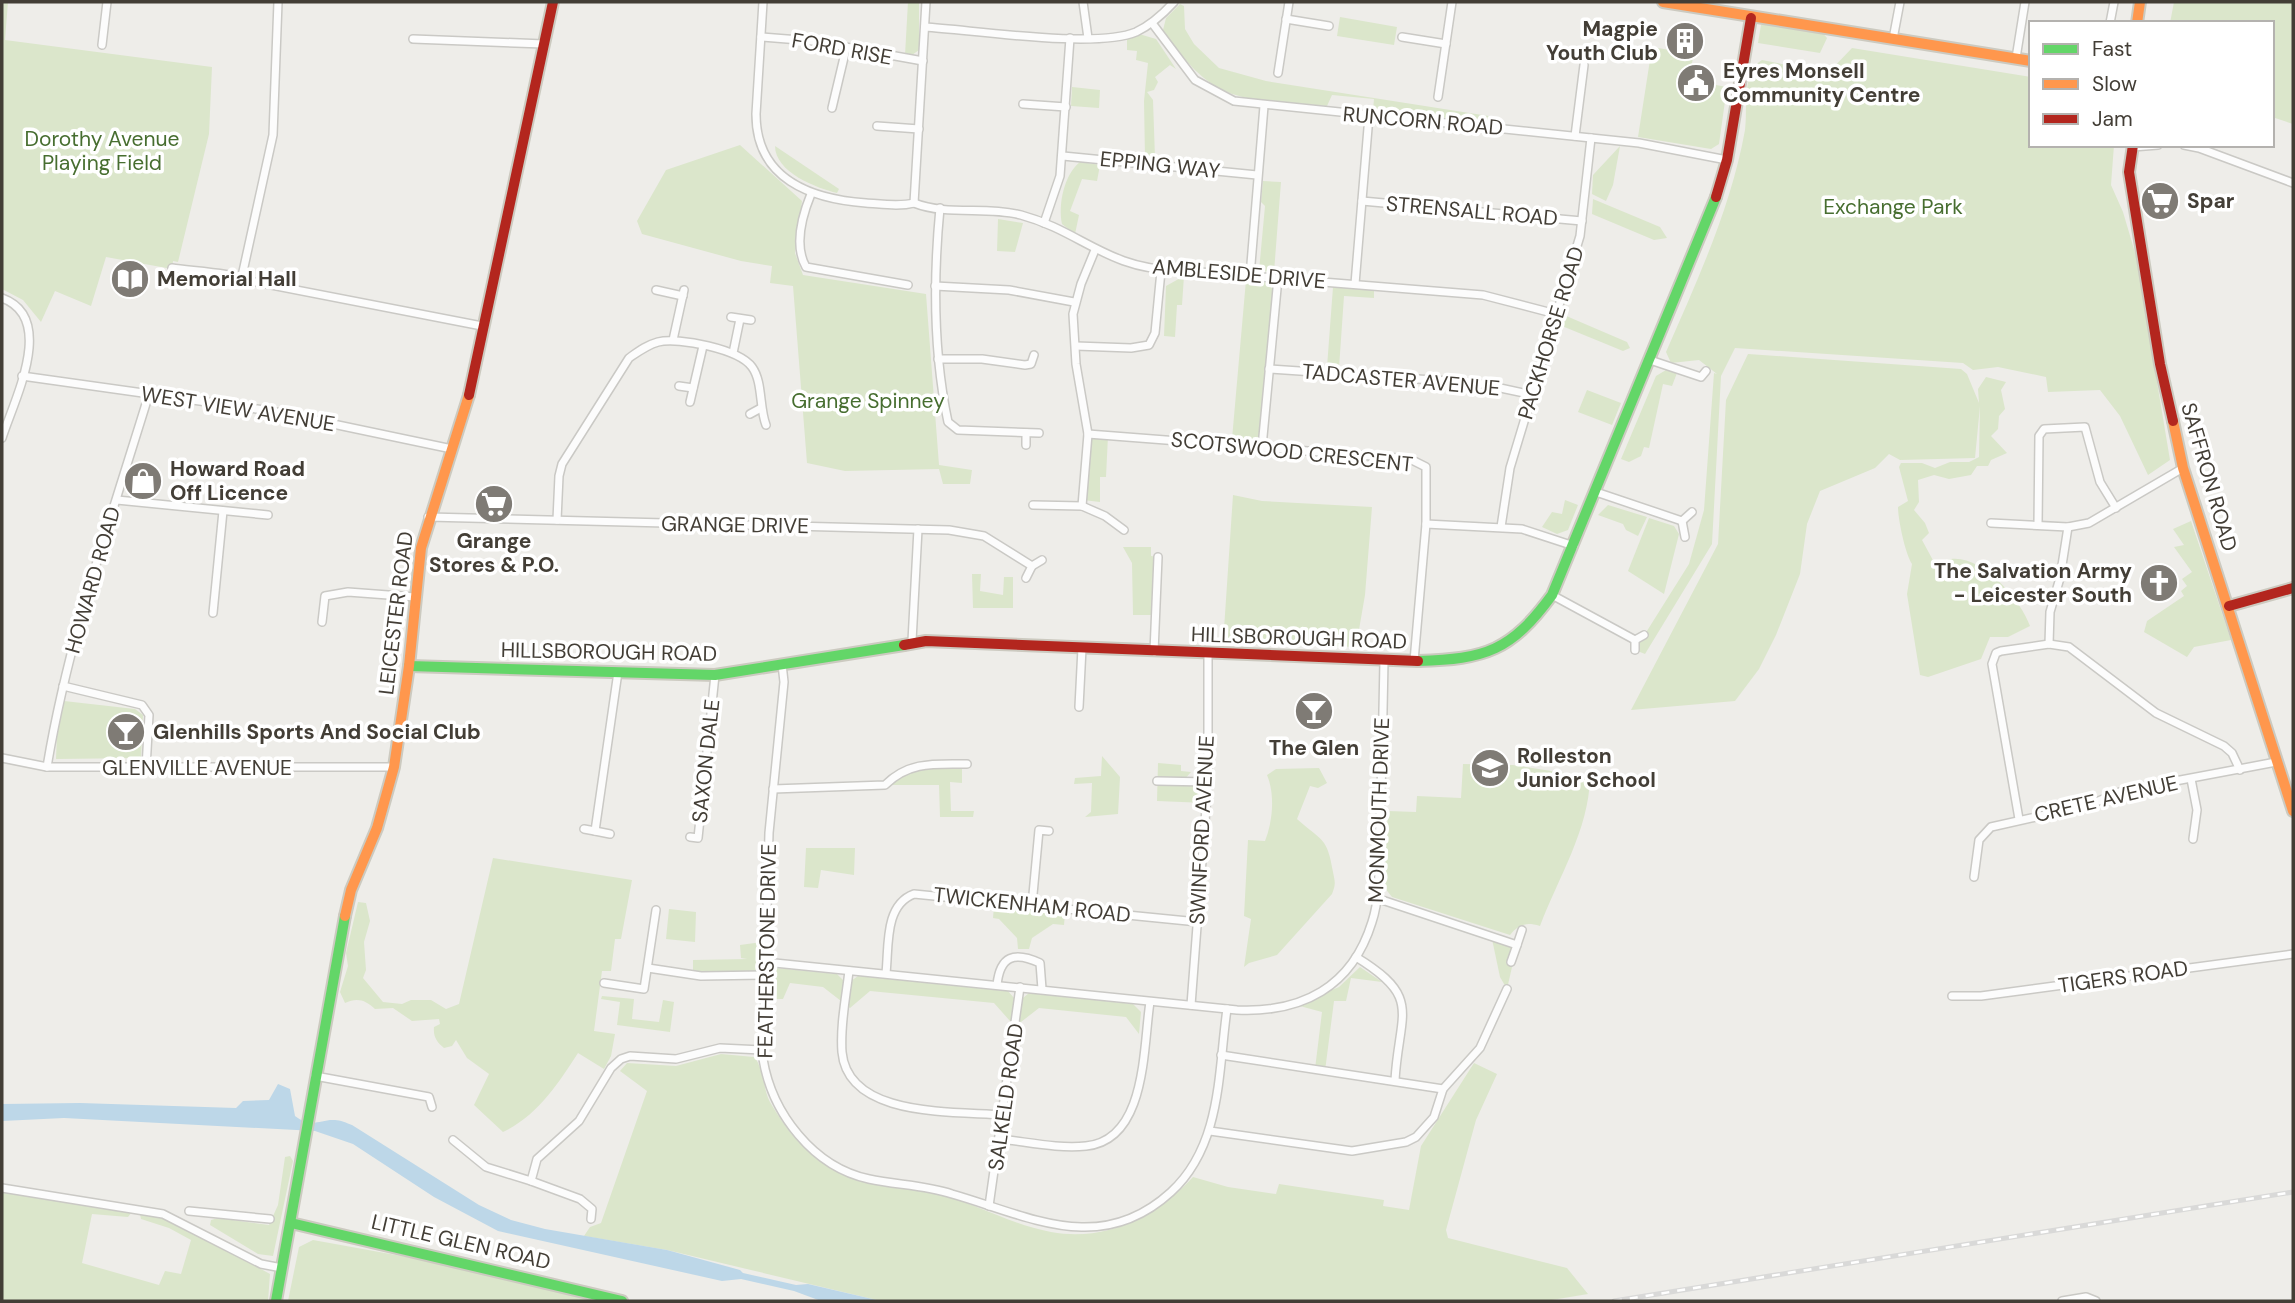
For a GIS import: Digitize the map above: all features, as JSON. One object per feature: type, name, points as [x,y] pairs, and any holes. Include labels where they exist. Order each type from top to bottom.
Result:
[{"type":"main road","name":"LEICESTER ROAD","points":[[290,1223],[351,890],[377,828],[394,767],[409,666],[415,597],[428,517],[453,449],[469,394],[553,2]]},
{"type":"main road","points":[[1663,2],[2029,61]]},
{"type":"main road","points":[[2137,21],[2140,2]]},
{"type":"main road","name":"HILLSBOROUGH ROAD","points":[[409,666],[715,675],[912,641],[1415,661],[1465,661],[1498,652],[1519,637],[1552,594],[1706,228],[1727,160],[1751,18]]},
{"type":"main road","name":"SAFFRON ROAD","points":[[2133,147],[2129,172],[2160,364],[2183,468],[2200,526],[2230,606],[2293,811]]},
{"type":"main road","points":[[2230,606],[2293,588]]},
{"type":"main road","points":[[276,1301],[290,1223]]},
{"type":"main road","name":"LITTLE GLEN ROAD","points":[[290,1223],[622,1301]]},
{"type":"street","points":[[102,45],[107,2]]},
{"type":"street","points":[[242,276],[273,135],[278,2]]},
{"type":"street","name":"AMBLESIDE DRIVE","points":[[763,2],[758,132],[766,154],[778,170],[794,185],[811,194],[838,201],[898,205],[914,203],[940,208],[997,211],[1044,223],[1119,261],[1161,271],[1483,295],[1556,314]]},
{"type":"street","points":[[914,203],[926,2]]},
{"type":"street","points":[[1083,2],[1088,38]]},
{"type":"street","points":[[925,27],[1070,38],[1121,36],[1152,23],[1174,2]]},
{"type":"street","points":[[1278,73],[1289,2]]},
{"type":"street","points":[[1438,97],[1452,2]]},
{"type":"street","points":[[1893,39],[1900,2]]},
{"type":"street","points":[[2016,58],[2025,2]]},
{"type":"street","points":[[2110,21],[2114,2]]},
{"type":"street","points":[[1286,19],[1329,26]]},
{"type":"street","name":"RUNCORN ROAD","points":[[1152,23],[1186,70],[1206,88],[1234,101],[1591,138],[1684,150],[1727,160]]},
{"type":"street","name":"FORD RISE","points":[[761,37],[799,39],[923,61]]},
{"type":"street","points":[[1402,37],[1446,44]]},
{"type":"street","points":[[1044,223],[1056,195],[1062,156],[1070,38]]},
{"type":"street","points":[[413,39],[544,44]]},
{"type":"street","points":[[832,108],[846,49]]},
{"type":"street","points":[[1574,136],[1584,65]]},
{"type":"street","points":[[823,97],[834,99]]},
{"type":"street","points":[[1023,104],[1066,107]]},
{"type":"street","points":[[1250,276],[1264,106]]},
{"type":"street","points":[[1355,284],[1369,116]]},
{"type":"street","points":[[877,126],[919,129]]},
{"type":"street","name":"PACKHORSE ROAD","points":[[1501,527],[1508,475],[1577,248],[1591,138]]},
{"type":"street","points":[[2193,147],[2293,183]]},
{"type":"street","name":"EPPING WAY","points":[[1062,156],[1257,175]]},
{"type":"street","points":[[811,194],[800,244],[801,257],[806,267],[908,285]]},
{"type":"street","name":"STRENSALL ROAD","points":[[1362,201],[1582,221]]},
{"type":"street","points":[[940,208],[935,286],[939,359],[948,422],[958,430],[1039,433]]},
{"type":"street","points":[[1082,506],[1088,434],[1072,325],[1074,302],[1095,250]]},
{"type":"street","points":[[172,268],[229,277],[242,276],[250,281],[482,326]]},
{"type":"street","points":[[1076,346],[1143,348],[1152,342],[1161,271]]},
{"type":"street","points":[[1262,447],[1278,278]]},
{"type":"street","points":[[935,286],[1009,290],[1074,302]]},
{"type":"street","points":[[656,290],[683,293],[673,340]]},
{"type":"street","points":[[2,298],[22,310],[31,340],[2,438]]},
{"type":"street","points":[[732,317],[751,320]]},
{"type":"street","points":[[733,353],[740,319]]},
{"type":"street","points":[[556,520],[562,464],[629,358],[645,346],[673,340],[733,353],[752,367],[766,425]]},
{"type":"street","points":[[690,402],[703,346]]},
{"type":"street","points":[[1031,364],[1034,355]]},
{"type":"street","points":[[939,359],[1031,364]]},
{"type":"street","points":[[1650,360],[1704,377]]},
{"type":"street","points":[[1031,364],[1036,372]]},
{"type":"street","name":"TADCASTER AVENUE","points":[[1269,369],[1477,383],[1533,395]]},
{"type":"street","name":"WEST VIEW AVENUE","points":[[22,376],[271,411],[453,449]]},
{"type":"street","points":[[680,386],[694,388]]},
{"type":"street","name":"HOWARD ROAD","points":[[47,767],[80,614],[149,394]]},
{"type":"street","points":[[750,414],[761,408]]},
{"type":"street","points":[[2038,525],[2039,436],[2043,429],[2085,427],[2100,482],[2116,508]]},
{"type":"street","points":[[1026,433],[1026,445]]},
{"type":"street","name":"SCOTSWOOD CRESCENT","points":[[1088,434],[1418,461],[1426,467],[1428,478],[1415,661]]},
{"type":"street","points":[[1991,523],[2068,527],[2089,523],[2183,468]]},
{"type":"street","points":[[1595,492],[1682,521]]},
{"type":"street","points":[[117,500],[268,515]]},
{"type":"street","points":[[1033,505],[1082,506],[1105,516],[1124,530]]},
{"type":"street","points":[[213,613],[223,511]]},
{"type":"street","points":[[1682,521],[1692,512]]},
{"type":"street","name":"GRANGE DRIVE","points":[[428,517],[918,529],[984,536],[1032,566]]},
{"type":"street","points":[[1682,521],[1685,537]]},
{"type":"street","points":[[1426,524],[1501,527],[1540,533],[1574,546]]},
{"type":"street","points":[[2049,644],[2050,612],[2060,578],[2068,527]]},
{"type":"street","points":[[912,641],[918,529]]},
{"type":"street","points":[[1154,652],[1158,557]]},
{"type":"street","points":[[1026,578],[1032,566],[1042,561]]},
{"type":"street","points":[[322,622],[322,601],[325,596],[348,592],[415,597]]},
{"type":"street","points":[[1552,594],[1635,640]]},
{"type":"street","points":[[1635,640],[1644,635]]},
{"type":"street","points":[[1635,640],[1635,650]]},
{"type":"street","points":[[2019,819],[1992,664],[1994,657],[2001,651],[2049,644],[2068,647],[2157,713],[2224,747],[2232,753],[2240,770]]},
{"type":"street","points":[[1079,707],[1082,648]]},
{"type":"street","name":"SWINFORD AVENUE","points":[[1191,1005],[1208,782],[1208,653]]},
{"type":"street","name":"MONMOUTH DRIVE","points":[[765,962],[1227,1009],[1264,1011],[1296,1005],[1337,981],[1356,957],[1373,922],[1384,660]]},
{"type":"street","name":"FEATHERSTONE DRIVE","points":[[782,664],[784,682],[773,789],[762,1050],[768,1084],[782,1112],[799,1136],[821,1156],[869,1179],[936,1189],[1061,1228],[1093,1227],[1122,1221],[1152,1206],[1171,1192],[1190,1170],[1210,1130],[1227,1009]]},
{"type":"street","points":[[595,831],[618,672]]},
{"type":"street","name":"SAXON DALE","points":[[690,837],[698,838],[715,675]]},
{"type":"street","points":[[63,686],[142,705],[149,715],[146,768]]},
{"type":"street","name":"GLENVILLE AVENUE","points":[[2,758],[47,767],[394,767]]},
{"type":"street","name":"CRETE AVENUE","points":[[1974,877],[1979,840],[1987,828],[2088,806],[2122,790],[2276,762]]},
{"type":"street","points":[[773,789],[885,785],[898,772],[916,765],[967,764]]},
{"type":"street","points":[[2191,779],[2197,810],[2193,839]]},
{"type":"street","points":[[1157,780],[1208,782]]},
{"type":"street","points":[[1032,905],[1038,827],[1049,831]]},
{"type":"street","points":[[584,829],[610,834]]},
{"type":"street","name":"TWICKENHAM ROAD","points":[[886,973],[892,918],[905,897],[922,893],[1198,922]]},
{"type":"street","points":[[1376,898],[1517,945]]},
{"type":"street","points":[[604,983],[643,989],[656,910]]},
{"type":"street","points":[[1511,962],[1522,930]]},
{"type":"street","name":"TIGERS ROAD","points":[[1952,996],[1981,996],[2293,954]]},
{"type":"street","points":[[997,985],[1001,965],[1007,960],[1022,957],[1040,963],[1042,989]]},
{"type":"street","points":[[1356,957],[1394,984],[1400,995],[1403,1012],[1395,1080]]},
{"type":"street","points":[[648,968],[701,976],[765,975]]},
{"type":"street","points":[[849,971],[842,1054],[858,1087],[872,1098],[891,1104],[1003,1115]]},
{"type":"street","name":"SALKELD ROAD","points":[[989,1206],[1020,987]]},
{"type":"street","points":[[1210,1130],[1332,1149],[1372,1150],[1416,1137],[1434,1117],[1443,1089],[1480,1048],[1507,989]]},
{"type":"street","points":[[1000,1139],[1080,1147],[1098,1144],[1111,1137],[1134,1108],[1150,1002]]},
{"type":"street","points":[[531,1181],[537,1159],[579,1121],[611,1068],[621,1059],[630,1056],[676,1059],[720,1048],[762,1050]]},
{"type":"street","points":[[1221,1055],[1443,1089]]},
{"type":"street","points":[[315,1076],[413,1092],[429,1097],[432,1107]]},
{"type":"street","points":[[453,1140],[486,1167],[580,1199],[592,1209],[591,1219]]},
{"type":"street","points":[[2,1188],[163,1214],[261,1264],[282,1268]]},
{"type":"street","points":[[189,1211],[255,1222],[270,1219]]},
{"type":"street","points":[[195,1228],[206,1213]]},
{"type":"street","points":[[2062,1301],[2083,1298],[2096,1301]]},
{"type":"green space","name":"Dorothy Avenue Playing Field","points":[[2,2],[8,2],[5,40],[212,67],[209,134],[178,262],[173,261],[172,269],[106,257],[91,306],[55,291],[41,322],[23,300],[2,289]]},
{"type":"green space","points":[[908,2],[919,2],[919,50],[912,55],[905,55]]},
{"type":"green space","points":[[2174,2],[2293,2],[2293,124],[2274,118],[2274,21],[2170,21]]},
{"type":"green space","points":[[1180,4],[1184,6],[1185,29],[1194,44],[1219,68],[1266,81],[1495,117],[1494,123],[1373,110],[1374,99],[1332,95],[1327,106],[1272,102],[1232,94],[1215,86],[1198,73],[1163,30],[1166,18]]},
{"type":"green space","points":[[1340,17],[1397,27],[1394,45],[1337,36]]},
{"type":"green space","points":[[1765,22],[1822,32],[1827,38],[1820,53],[1758,43],[1761,25]]},
{"type":"green space","points":[[1139,34],[1156,39],[1176,69],[1170,65],[1155,77],[1158,82],[1154,90],[1147,92],[1153,100],[1155,158],[1145,158],[1144,101],[1148,63],[1136,60],[1137,51],[1127,50],[1127,39]]},
{"type":"green space","points":[[1652,47],[1694,54],[1687,85],[1680,85],[1680,90],[1688,93],[1687,100],[1702,102],[1705,83],[1727,87],[1719,144],[1711,149],[1638,137]]},
{"type":"green space","name":"Exchange Park","points":[[1852,48],[2029,77],[2029,147],[2114,147],[2111,185],[2123,212],[2136,256],[2170,460],[2148,475],[2120,416],[2100,390],[2048,392],[2046,377],[1998,367],[1973,370],[1963,363],[1735,348],[1721,376],[1712,544],[1645,654],[1635,650],[1689,564],[1704,510],[1714,373],[1717,374],[1699,360],[1671,363],[1666,352],[1712,244],[1731,188],[1745,130],[1748,82],[1755,66],[1762,60],[1828,73]]},
{"type":"green space","points":[[1072,87],[1100,90],[1099,108],[1071,106]]},
{"type":"green space","name":"Grange Spinney","points":[[740,145],[802,201],[795,253],[803,275],[926,294],[939,465],[972,470],[970,484],[943,484],[939,469],[845,471],[807,463],[793,286],[770,283],[772,266],[741,261],[642,234],[637,221],[666,170]]},
{"type":"green space","points":[[775,146],[839,189],[837,193],[808,183],[789,171],[782,164]]},
{"type":"green space","points":[[1620,146],[1613,185],[1606,201],[1592,194],[1593,175]]},
{"type":"green space","points":[[1080,162],[1100,165],[1097,181],[1082,179],[1070,211],[1079,215],[1075,234],[1062,224],[1061,208],[1066,182]]},
{"type":"green space","points":[[1263,181],[1281,182],[1274,272],[1259,271],[1265,206],[1261,202]]},
{"type":"green space","points":[[1593,199],[1660,227],[1667,238],[1654,240],[1592,214]]},
{"type":"green space","points":[[998,219],[1023,223],[1015,252],[997,251]]},
{"type":"green space","points":[[1184,276],[1182,305],[1177,305],[1175,337],[1164,336],[1166,286]]},
{"type":"green space","points":[[1246,280],[1268,282],[1273,290],[1260,434],[1255,441],[1232,439]]},
{"type":"green space","points":[[1333,287],[1374,290],[1374,298],[1344,296],[1339,368],[1327,367]]},
{"type":"green space","points":[[1564,315],[1627,342],[1630,348],[1623,351],[1562,326]]},
{"type":"green space","points":[[1748,354],[1961,369],[1967,374],[1979,403],[1978,389],[1986,377],[2006,382],[2001,390],[2005,409],[1999,416],[1998,429],[1991,436],[2007,453],[1991,460],[1988,466],[1977,466],[1971,475],[1949,479],[1934,475],[1918,480],[1919,502],[1914,510],[1925,523],[1929,533],[1922,540],[1935,564],[1951,559],[1975,564],[1999,581],[2009,592],[2030,626],[2008,637],[1990,637],[1981,659],[1928,677],[1920,675],[1907,594],[1912,564],[1904,544],[1898,512],[1898,507],[1908,501],[1899,467],[1901,463],[1922,463],[1935,468],[1950,462],[1969,462],[1979,457],[1980,406],[1975,458],[1900,460],[1889,454],[1875,468],[1820,491],[1807,524],[1800,574],[1776,635],[1759,669],[1735,701],[1631,710],[1718,544],[1726,400]]},
{"type":"green space","points":[[1666,370],[1677,373],[1672,386],[1663,384],[1649,448],[1644,447],[1641,456],[1629,462],[1621,459],[1656,376]]},
{"type":"green space","points":[[1587,390],[1621,403],[1612,425],[1578,412]]},
{"type":"green space","points":[[1088,434],[1108,436],[1106,477],[1100,477],[1100,502],[1083,500]]},
{"type":"green space","points":[[1233,495],[1262,501],[1372,507],[1365,595],[1356,647],[1223,644]]},
{"type":"green space","points":[[1565,500],[1578,505],[1568,530],[1557,534],[1542,527],[1552,512],[1562,514]]},
{"type":"green space","points":[[1608,505],[1647,517],[1638,536],[1626,530],[1623,524],[1598,515]]},
{"type":"green space","points":[[1649,518],[1674,526],[1679,534],[1664,594],[1628,571]]},
{"type":"green space","points":[[2191,521],[2231,640],[2194,647],[2187,657],[2144,632],[2147,621],[2184,596],[2181,591],[2187,586],[2182,579],[2192,572],[2174,547],[2184,545],[2173,529]]},
{"type":"green space","points":[[1123,547],[1151,547],[1151,556],[1158,557],[1156,615],[1133,615],[1132,563]]},
{"type":"green space","points":[[972,574],[981,574],[980,591],[1003,595],[1004,577],[1013,577],[1013,608],[973,608]]},
{"type":"green space","points":[[64,701],[135,709],[143,715],[141,758],[56,759],[57,733]]},
{"type":"green space","points":[[1102,756],[1120,777],[1118,814],[1085,817],[1091,812],[1092,783],[1074,784],[1075,778],[1101,776]]},
{"type":"green space","points":[[1158,763],[1181,765],[1181,771],[1191,772],[1183,781],[1208,782],[1206,803],[1157,801]]},
{"type":"green space","points":[[962,764],[962,783],[950,782],[951,811],[974,811],[973,817],[940,817],[939,785],[885,785],[898,772]]},
{"type":"green space","points":[[1463,764],[1513,765],[1590,777],[1578,835],[1540,926],[1523,925],[1510,935],[1392,897],[1384,887],[1388,811],[1416,812],[1417,796],[1461,798]]},
{"type":"green space","points":[[1319,768],[1327,783],[1318,788],[1310,786],[1297,819],[1326,846],[1335,881],[1332,894],[1277,955],[1244,967],[1251,919],[1244,916],[1248,840],[1265,841],[1268,833],[1272,799],[1267,775],[1276,769]]},
{"type":"green space","points":[[806,848],[855,848],[854,875],[821,870],[818,888],[804,887]]},
{"type":"green space","points":[[493,858],[632,880],[621,939],[615,939],[611,971],[602,971],[594,1031],[615,1034],[611,1056],[604,1069],[578,1053],[536,1108],[503,1132],[474,1105],[489,1074],[467,1058],[456,1040],[452,1046],[444,1048],[439,1044],[434,1027],[440,1024],[439,1019],[412,1021],[393,1008],[375,1009],[368,1003],[357,1000],[345,1003],[340,992],[348,966],[346,953],[358,902],[366,903],[370,921],[364,942],[366,970],[363,978],[383,1002],[402,1004],[411,1000],[431,1000],[446,1009],[459,1004]]},
{"type":"green space","points":[[994,906],[1065,913],[1064,925],[1053,924],[1032,938],[1029,949],[1018,949],[1017,938],[999,919],[993,918]]},
{"type":"green space","points":[[669,909],[696,912],[695,942],[666,939]]},
{"type":"green space","points":[[1492,939],[1517,945],[1507,989],[1500,977]]},
{"type":"green space","points":[[762,942],[765,975],[693,975],[693,960],[747,959],[741,958],[740,945]]},
{"type":"green space","points":[[1360,967],[1382,982],[1351,978],[1346,1001],[1334,1001],[1325,1071],[1315,1069],[1322,1012],[1296,1005],[1339,987]]},
{"type":"green space","points":[[776,968],[837,974],[843,980],[851,981],[858,976],[1008,991],[1014,998],[1023,998],[1029,993],[1133,1004],[1141,1012],[1139,1034],[1126,1017],[1039,1008],[1021,1022],[1010,1021],[994,1003],[870,991],[850,1008],[823,987],[790,983],[783,999],[769,999],[770,972]]},
{"type":"green space","points":[[602,996],[634,999],[632,1019],[659,1022],[663,1000],[674,1002],[670,1032],[617,1025],[620,1002],[601,999]]},
{"type":"green space","points":[[721,1054],[754,1057],[760,1067],[770,1102],[783,1122],[798,1141],[829,1165],[862,1178],[949,1197],[1036,1229],[1072,1234],[1111,1230],[1147,1215],[1193,1177],[1228,1187],[1276,1194],[1279,1184],[1384,1200],[1383,1206],[1409,1210],[1421,1146],[1474,1063],[1497,1074],[1476,1120],[1446,1230],[1448,1238],[1567,1268],[1588,1294],[1546,1301],[881,1301],[667,1250],[584,1236],[590,1227],[601,1223],[647,1091],[620,1071],[627,1063],[676,1066]]},
{"type":"green space","points":[[290,1156],[293,1161],[273,1256],[258,1254],[210,1225],[211,1220],[218,1218],[269,1225],[278,1205],[285,1157]]},
{"type":"green space","points":[[2,1190],[132,1212],[128,1217],[92,1214],[82,1263],[159,1285],[165,1271],[181,1274],[191,1240],[169,1228],[141,1219],[140,1214],[144,1212],[177,1223],[270,1274],[268,1301],[2,1301]]},
{"type":"green space","points":[[313,1240],[451,1265],[598,1301],[288,1301],[299,1247]]},
{"type":"water","points":[[278,1084],[290,1089],[295,1116],[301,1120],[311,1123],[337,1120],[352,1125],[479,1205],[511,1220],[545,1229],[667,1250],[743,1273],[796,1285],[808,1284],[881,1301],[821,1301],[794,1291],[741,1279],[722,1281],[498,1231],[434,1197],[353,1144],[315,1131],[64,1118],[2,1121],[2,1104],[80,1103],[236,1108],[243,1101],[269,1100]]},
{"type":"railway","points":[[1614,1301],[2293,1192]]},
{"type":"traffic: fast","points":[[1418,661],[1462,658],[1495,648],[1523,629],[1552,595],[1716,197]]},
{"type":"traffic: fast","points":[[409,666],[715,675],[904,645]]},
{"type":"traffic: fast","points":[[276,1301],[345,916]]},
{"type":"traffic: fast","points":[[291,1223],[622,1301]]},
{"type":"traffic: slow","points":[[1663,2],[2029,61]]},
{"type":"traffic: slow","points":[[2137,21],[2140,2]]},
{"type":"traffic: slow","points":[[345,916],[351,890],[377,828],[394,767],[409,666],[421,548],[469,395]]},
{"type":"traffic: slow","points":[[2173,421],[2183,468],[2293,811]]},
{"type":"traffic: jam","points":[[469,395],[553,2]]},
{"type":"traffic: jam","points":[[1716,197],[1727,160],[1751,18]]},
{"type":"traffic: jam","points":[[2133,147],[2129,172],[2160,364],[2173,421]]},
{"type":"traffic: jam","points":[[2229,606],[2293,588]]},
{"type":"traffic: jam","points":[[904,645],[926,641],[1418,661]]},
{"type":"place","name":"Magpie Youth Club","points":[[1685,41]]},
{"type":"place","name":"Eyres Monsell Community Centre","points":[[1696,83]]},
{"type":"place","name":"Spar","points":[[2160,201]]},
{"type":"place","name":"Memorial Hall","points":[[130,279]]},
{"type":"place","name":"Howard Road Off Licence","points":[[143,481]]},
{"type":"place","name":"Grange Stores & P.O.","points":[[494,504]]},
{"type":"place","name":"The Salvation Army - Leicester South","points":[[2159,583]]},
{"type":"place","name":"The Glen","points":[[1314,711]]},
{"type":"place","name":"Glenhills Sports And Social Club","points":[[126,732]]},
{"type":"place","name":"Rolleston Junior School","points":[[1490,768]]}]
